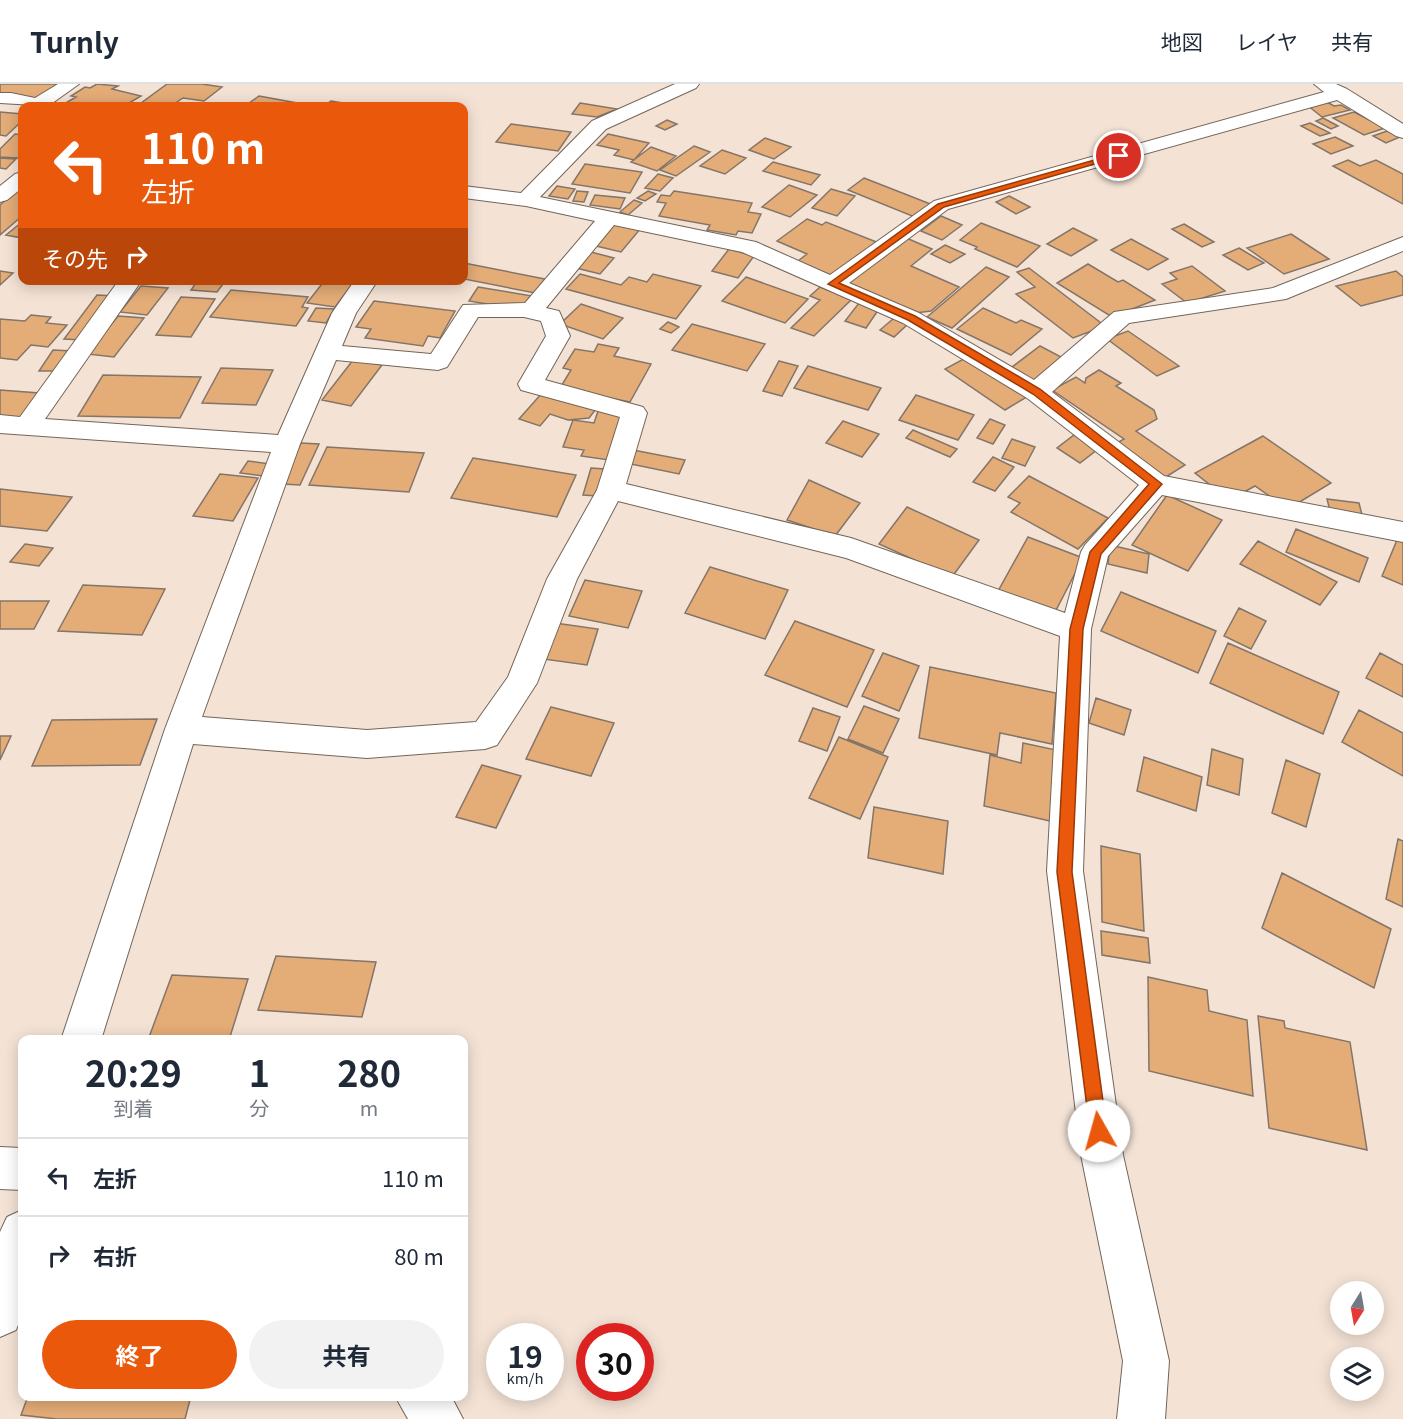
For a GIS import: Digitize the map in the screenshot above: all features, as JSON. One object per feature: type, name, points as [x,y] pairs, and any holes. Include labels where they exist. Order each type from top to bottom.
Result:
[{"type":"street","points":[[45,102],[70,84]]},
{"type":"street","points":[[526,200],[599,125],[687,84]]},
{"type":"street","points":[[832,284],[941,205],[1332,89],[1403,132]]},
{"type":"street","points":[[0,98],[26,102]]},
{"type":"street","points":[[0,196],[18,181]]},
{"type":"street","points":[[468,193],[526,200],[748,247],[911,318],[1036,392],[1156,484],[1403,532]]},
{"type":"street","points":[[531,311],[609,217]]},
{"type":"street","points":[[1036,392],[1122,317],[1278,294],[1403,243]]},
{"type":"street","points":[[27,426],[127,285]]},
{"type":"street","points":[[83,1035],[181,729],[287,444],[344,313],[364,285]]},
{"type":"street","points":[[181,729],[367,744],[485,735],[521,683],[562,579],[611,490],[634,413],[530,384],[558,336],[551,316],[531,311],[471,310],[438,362],[327,352]]},
{"type":"street","points":[[0,424],[287,444]]},
{"type":"street","points":[[1141,1419],[1146,1361],[1102,1155],[1065,872],[1076,629],[1095,552],[1156,484]]},
{"type":"street","points":[[611,490],[851,549],[1076,629]]},
{"type":"street","points":[[0,1168],[18,1169]]},
{"type":"street","points":[[0,1314],[18,1247]]},
{"type":"street","points":[[423,1401],[439,1419]]},
{"type":"building","points":[[0,84],[61,84],[38,100],[0,95]]},
{"type":"building","points":[[97,84],[118,86],[112,89],[141,96],[131,102],[67,102],[76,97],[71,96],[85,87],[90,88]]},
{"type":"building","points":[[167,84],[202,84],[222,87],[204,101],[183,98],[177,102],[142,102]]},
{"type":"building","points":[[259,96],[292,102],[251,102]]},
{"type":"building","points":[[1325,101],[1350,110],[1322,117],[1307,105]]},
{"type":"building","points":[[580,103],[617,109],[597,117],[572,114]]},
{"type":"building","points":[[0,112],[18,114],[18,125],[6,136],[0,135]]},
{"type":"building","points":[[1354,112],[1385,128],[1364,135],[1333,118]]},
{"type":"building","points":[[1323,118],[1338,126],[1331,129],[1316,121]]},
{"type":"building","points":[[667,120],[677,124],[665,130],[656,126]]},
{"type":"building","points":[[1310,123],[1330,133],[1320,136],[1301,126]]},
{"type":"building","points":[[511,124],[571,132],[558,151],[496,142]]},
{"type":"building","points":[[1387,131],[1400,137],[1386,143],[1373,136]]},
{"type":"building","points":[[15,134],[18,134],[18,158],[0,157],[0,149]]},
{"type":"building","points":[[608,134],[649,143],[634,160],[614,155],[619,150],[597,145]]},
{"type":"building","points":[[1335,137],[1353,146],[1331,154],[1313,144]]},
{"type":"building","points":[[765,138],[791,147],[774,159],[749,150]]},
{"type":"building","points":[[694,146],[710,152],[676,176],[660,170]]},
{"type":"building","points":[[651,147],[676,156],[657,171],[631,162]]},
{"type":"building","points":[[722,150],[746,158],[725,174],[700,166]]},
{"type":"building","points":[[0,158],[16,159],[6,169],[0,168]]},
{"type":"building","points":[[1348,160],[1360,166],[1376,160],[1403,174],[1403,204],[1333,166]]},
{"type":"building","points":[[773,162],[820,175],[811,185],[763,171]]},
{"type":"building","points":[[585,164],[642,172],[630,193],[572,184]]},
{"type":"building","points":[[658,174],[673,178],[660,191],[645,188]]},
{"type":"building","points":[[864,178],[933,205],[917,218],[848,190]]},
{"type":"building","points":[[789,185],[817,195],[790,217],[762,207]]},
{"type":"building","points":[[557,186],[575,189],[568,199],[549,196]]},
{"type":"building","points":[[18,189],[18,219],[0,235],[0,205]]},
{"type":"building","points":[[831,189],[855,196],[837,216],[812,208]]},
{"type":"building","points":[[577,191],[588,192],[584,202],[573,201]]},
{"type":"building","points":[[648,191],[656,194],[645,201],[637,198]]},
{"type":"building","points":[[674,191],[752,203],[748,212],[761,214],[752,233],[738,231],[736,235],[707,230],[710,225],[659,216],[666,203],[657,202],[661,195],[670,196]]},
{"type":"building","points":[[595,195],[625,198],[620,209],[590,205]]},
{"type":"building","points":[[1009,196],[1030,207],[1016,214],[996,202]]},
{"type":"building","points":[[634,200],[642,203],[628,215],[620,212]]},
{"type":"building","points":[[941,216],[962,225],[942,240],[921,231]]},
{"type":"building","points":[[807,219],[822,225],[826,222],[879,243],[836,278],[798,261],[807,254],[777,241]]},
{"type":"building","points":[[612,221],[641,228],[621,252],[592,245]]},
{"type":"building","points":[[981,223],[1040,246],[1017,267],[960,240]]},
{"type":"building","points":[[1184,224],[1214,242],[1202,247],[1172,229]]},
{"type":"building","points":[[18,225],[18,237],[6,235]]},
{"type":"building","points":[[1073,228],[1097,240],[1071,256],[1047,244]]},
{"type":"building","points":[[1291,234],[1329,259],[1284,274],[1247,248]]},
{"type":"building","points":[[904,237],[932,249],[911,266],[959,287],[931,311],[915,313],[844,285]]},
{"type":"building","points":[[1131,239],[1168,259],[1148,270],[1111,250]]},
{"type":"building","points":[[945,245],[965,254],[950,263],[931,254]]},
{"type":"building","points":[[1239,248],[1264,263],[1248,270],[1223,255]]},
{"type":"building","points":[[729,249],[754,256],[738,278],[712,271]]},
{"type":"building","points":[[591,252],[614,258],[600,274],[576,268]]},
{"type":"building","points":[[468,264],[545,279],[535,293],[468,280]]},
{"type":"building","points":[[1088,264],[1118,282],[1123,280],[1155,300],[1112,317],[1057,283]]},
{"type":"building","points":[[1192,266],[1225,291],[1187,303],[1162,284],[1177,279],[1170,273]]},
{"type":"building","points":[[986,267],[1009,277],[952,328],[927,317]]},
{"type":"building","points":[[1029,268],[1105,326],[1073,338],[1016,294],[1035,287],[1017,272]]},
{"type":"building","points":[[0,271],[13,273],[0,285]]},
{"type":"building","points":[[1396,271],[1403,277],[1403,295],[1361,306],[1336,286]]},
{"type":"building","points":[[580,274],[621,285],[629,277],[647,282],[653,274],[701,286],[676,319],[566,289]]},
{"type":"building","points":[[746,277],[808,299],[785,323],[722,301]]},
{"type":"building","points":[[194,285],[222,285],[217,292],[191,290]]},
{"type":"building","points":[[321,285],[352,285],[335,307],[307,303]]},
{"type":"building","points":[[141,286],[168,288],[147,315],[120,312]]},
{"type":"building","points":[[478,287],[532,296],[524,310],[469,301]]},
{"type":"building","points":[[820,287],[852,299],[814,336],[791,328],[820,300],[810,296]]},
{"type":"building","points":[[231,290],[308,297],[302,307],[308,308],[296,326],[210,317]]},
{"type":"building","points":[[97,295],[115,296],[82,340],[64,339]]},
{"type":"building","points":[[181,297],[215,299],[191,337],[156,335]]},
{"type":"building","points":[[374,301],[455,311],[440,338],[428,336],[423,346],[365,338],[371,329],[356,327]]},
{"type":"building","points":[[859,303],[879,309],[866,328],[845,321]]},
{"type":"building","points":[[581,304],[623,318],[603,339],[560,324]]},
{"type":"building","points":[[316,308],[334,309],[326,323],[308,321]]},
{"type":"building","points":[[983,308],[1016,323],[1021,320],[1042,329],[1011,355],[957,329]]},
{"type":"building","points":[[31,315],[51,317],[46,323],[67,325],[48,347],[31,345],[17,360],[0,358],[0,319],[25,321]]},
{"type":"building","points":[[118,316],[144,318],[114,357],[87,354]]},
{"type":"building","points":[[894,318],[908,324],[894,337],[880,330]]},
{"type":"building","points":[[668,322],[679,327],[671,333],[660,329]]},
{"type":"building","points":[[692,324],[765,344],[747,371],[672,350]]},
{"type":"building","points":[[1128,331],[1179,366],[1157,376],[1107,339]]},
{"type":"building","points":[[598,344],[619,348],[614,356],[651,364],[630,402],[560,388],[571,370],[563,368],[575,349],[594,352]]},
{"type":"building","points":[[1040,346],[1067,360],[1034,385],[1008,370]]},
{"type":"building","points":[[53,350],[72,351],[58,371],[39,371]]},
{"type":"building","points":[[969,356],[1030,395],[1005,410],[945,369]]},
{"type":"building","points":[[353,360],[382,365],[351,406],[322,400]]},
{"type":"building","points":[[779,361],[798,366],[782,396],[763,391]]},
{"type":"building","points":[[808,366],[881,388],[868,410],[794,388]]},
{"type":"building","points":[[221,368],[273,370],[256,405],[202,403]]},
{"type":"building","points":[[1099,370],[1121,383],[1116,386],[1154,410],[1157,419],[1136,431],[1185,465],[1161,480],[1112,446],[1124,439],[1052,390],[1076,377],[1085,383],[1086,378]]},
{"type":"building","points":[[103,375],[201,377],[180,418],[78,416]]},
{"type":"building","points":[[0,390],[39,393],[19,419],[0,418]]},
{"type":"building","points":[[542,393],[596,409],[589,418],[568,420],[550,414],[540,426],[519,419]]},
{"type":"building","points":[[916,395],[974,415],[958,440],[899,420]]},
{"type":"building","points":[[598,411],[625,414],[609,460],[581,456],[584,450],[563,447],[573,420],[594,423]]},
{"type":"building","points":[[990,419],[1005,425],[993,444],[977,438]]},
{"type":"building","points":[[843,421],[879,434],[862,457],[826,443]]},
{"type":"building","points":[[913,430],[957,449],[950,457],[906,438]]},
{"type":"building","points":[[1074,435],[1098,449],[1080,463],[1057,448]]},
{"type":"building","points":[[1263,436],[1331,483],[1288,509],[1255,486],[1237,496],[1223,495],[1195,473]]},
{"type":"building","points":[[1012,439],[1035,447],[1025,466],[1002,458]]},
{"type":"building","points":[[301,443],[319,444],[300,485],[282,484]]},
{"type":"building","points":[[327,447],[424,453],[409,492],[309,485]]},
{"type":"building","points":[[633,450],[685,460],[679,474],[626,463]]},
{"type":"building","points":[[993,457],[1014,467],[995,491],[973,482]]},
{"type":"building","points":[[473,458],[576,475],[557,517],[451,498]]},
{"type":"building","points":[[248,461],[270,464],[263,476],[240,473]]},
{"type":"building","points":[[591,468],[605,469],[597,496],[583,495]]},
{"type":"building","points":[[220,474],[258,478],[233,521],[193,516]]},
{"type":"building","points":[[1029,476],[1108,518],[1078,549],[1011,512],[1020,503],[1008,497]]},
{"type":"building","points":[[809,480],[860,503],[835,536],[787,520]]},
{"type":"building","points":[[0,489],[72,497],[47,531],[0,526]]},
{"type":"building","points":[[1167,495],[1222,520],[1188,571],[1132,545]]},
{"type":"building","points":[[1327,499],[1359,503],[1362,515],[1330,511]]},
{"type":"building","points":[[907,507],[979,540],[952,577],[879,544]]},
{"type":"building","points":[[1296,529],[1368,558],[1359,582],[1286,552]]},
{"type":"building","points":[[1028,537],[1083,558],[1053,616],[997,593]]},
{"type":"building","points":[[1397,540],[1403,542],[1403,585],[1382,576]]},
{"type":"building","points":[[1258,541],[1337,582],[1320,605],[1240,564]]},
{"type":"building","points":[[25,544],[53,548],[39,566],[10,562]]},
{"type":"building","points":[[1110,545],[1149,554],[1147,573],[1108,564]]},
{"type":"building","points":[[710,567],[788,590],[765,639],[685,613]]},
{"type":"building","points":[[585,580],[642,591],[628,628],[569,616]]},
{"type":"building","points":[[83,585],[165,589],[142,635],[58,631]]},
{"type":"building","points":[[1121,592],[1216,631],[1198,673],[1101,631]]},
{"type":"building","points":[[0,601],[49,601],[34,629],[0,629]]},
{"type":"building","points":[[1239,608],[1266,621],[1251,649],[1224,636]]},
{"type":"building","points":[[795,621],[874,650],[847,707],[765,675]]},
{"type":"building","points":[[555,623],[598,629],[587,665],[543,659]]},
{"type":"building","points":[[1228,643],[1339,692],[1323,734],[1210,683]]},
{"type":"building","points":[[883,653],[919,666],[899,711],[862,696]]},
{"type":"building","points":[[1380,653],[1403,665],[1403,697],[1366,678]]},
{"type":"building","points":[[930,667],[1056,693],[1052,744],[1000,733],[997,755],[919,738]]},
{"type":"building","points":[[1096,698],[1131,710],[1124,735],[1089,723]]},
{"type":"building","points":[[864,706],[899,719],[883,753],[848,739]]},
{"type":"building","points":[[551,707],[614,723],[591,776],[526,759]]},
{"type":"building","points":[[813,708],[840,717],[827,751],[799,741]]},
{"type":"building","points":[[1359,710],[1403,733],[1403,776],[1342,742]]},
{"type":"building","points":[[157,719],[140,765],[32,766],[52,720]]},
{"type":"building","points":[[0,736],[11,736],[0,760]]},
{"type":"building","points":[[839,737],[888,757],[860,819],[809,798]]},
{"type":"building","points":[[1023,743],[1056,750],[1050,821],[984,806],[990,755],[1021,763]]},
{"type":"building","points":[[1212,749],[1243,759],[1239,795],[1207,785]]},
{"type":"building","points":[[1144,757],[1202,777],[1196,811],[1137,791]]},
{"type":"building","points":[[1286,760],[1320,774],[1306,827],[1272,813]]},
{"type":"building","points":[[482,765],[521,776],[496,828],[456,817]]},
{"type":"building","points":[[874,807],[948,821],[943,874],[868,858]]},
{"type":"building","points":[[1398,839],[1403,841],[1403,907],[1386,899]]},
{"type":"building","points":[[1101,846],[1140,854],[1144,931],[1102,922]]},
{"type":"building","points":[[1282,873],[1391,929],[1374,988],[1262,928]]},
{"type":"building","points":[[1101,931],[1148,938],[1150,963],[1102,955]]},
{"type":"building","points":[[276,956],[376,962],[362,1017],[258,1010]]},
{"type":"building","points":[[172,975],[248,979],[231,1035],[150,1035]]},
{"type":"building","points":[[1148,977],[1207,990],[1209,1011],[1247,1020],[1253,1096],[1149,1071]]},
{"type":"building","points":[[1258,1016],[1284,1021],[1285,1028],[1350,1042],[1367,1150],[1269,1128]]},
{"type":"building","points":[[26,1401],[190,1401],[185,1419],[57,1419],[21,1415]]},
{"type":"route","points":[[1099,1131],[1065,872],[1076,629],[1095,552],[1156,484],[1036,392],[911,318],[832,284],[941,205],[1119,156]]}]
